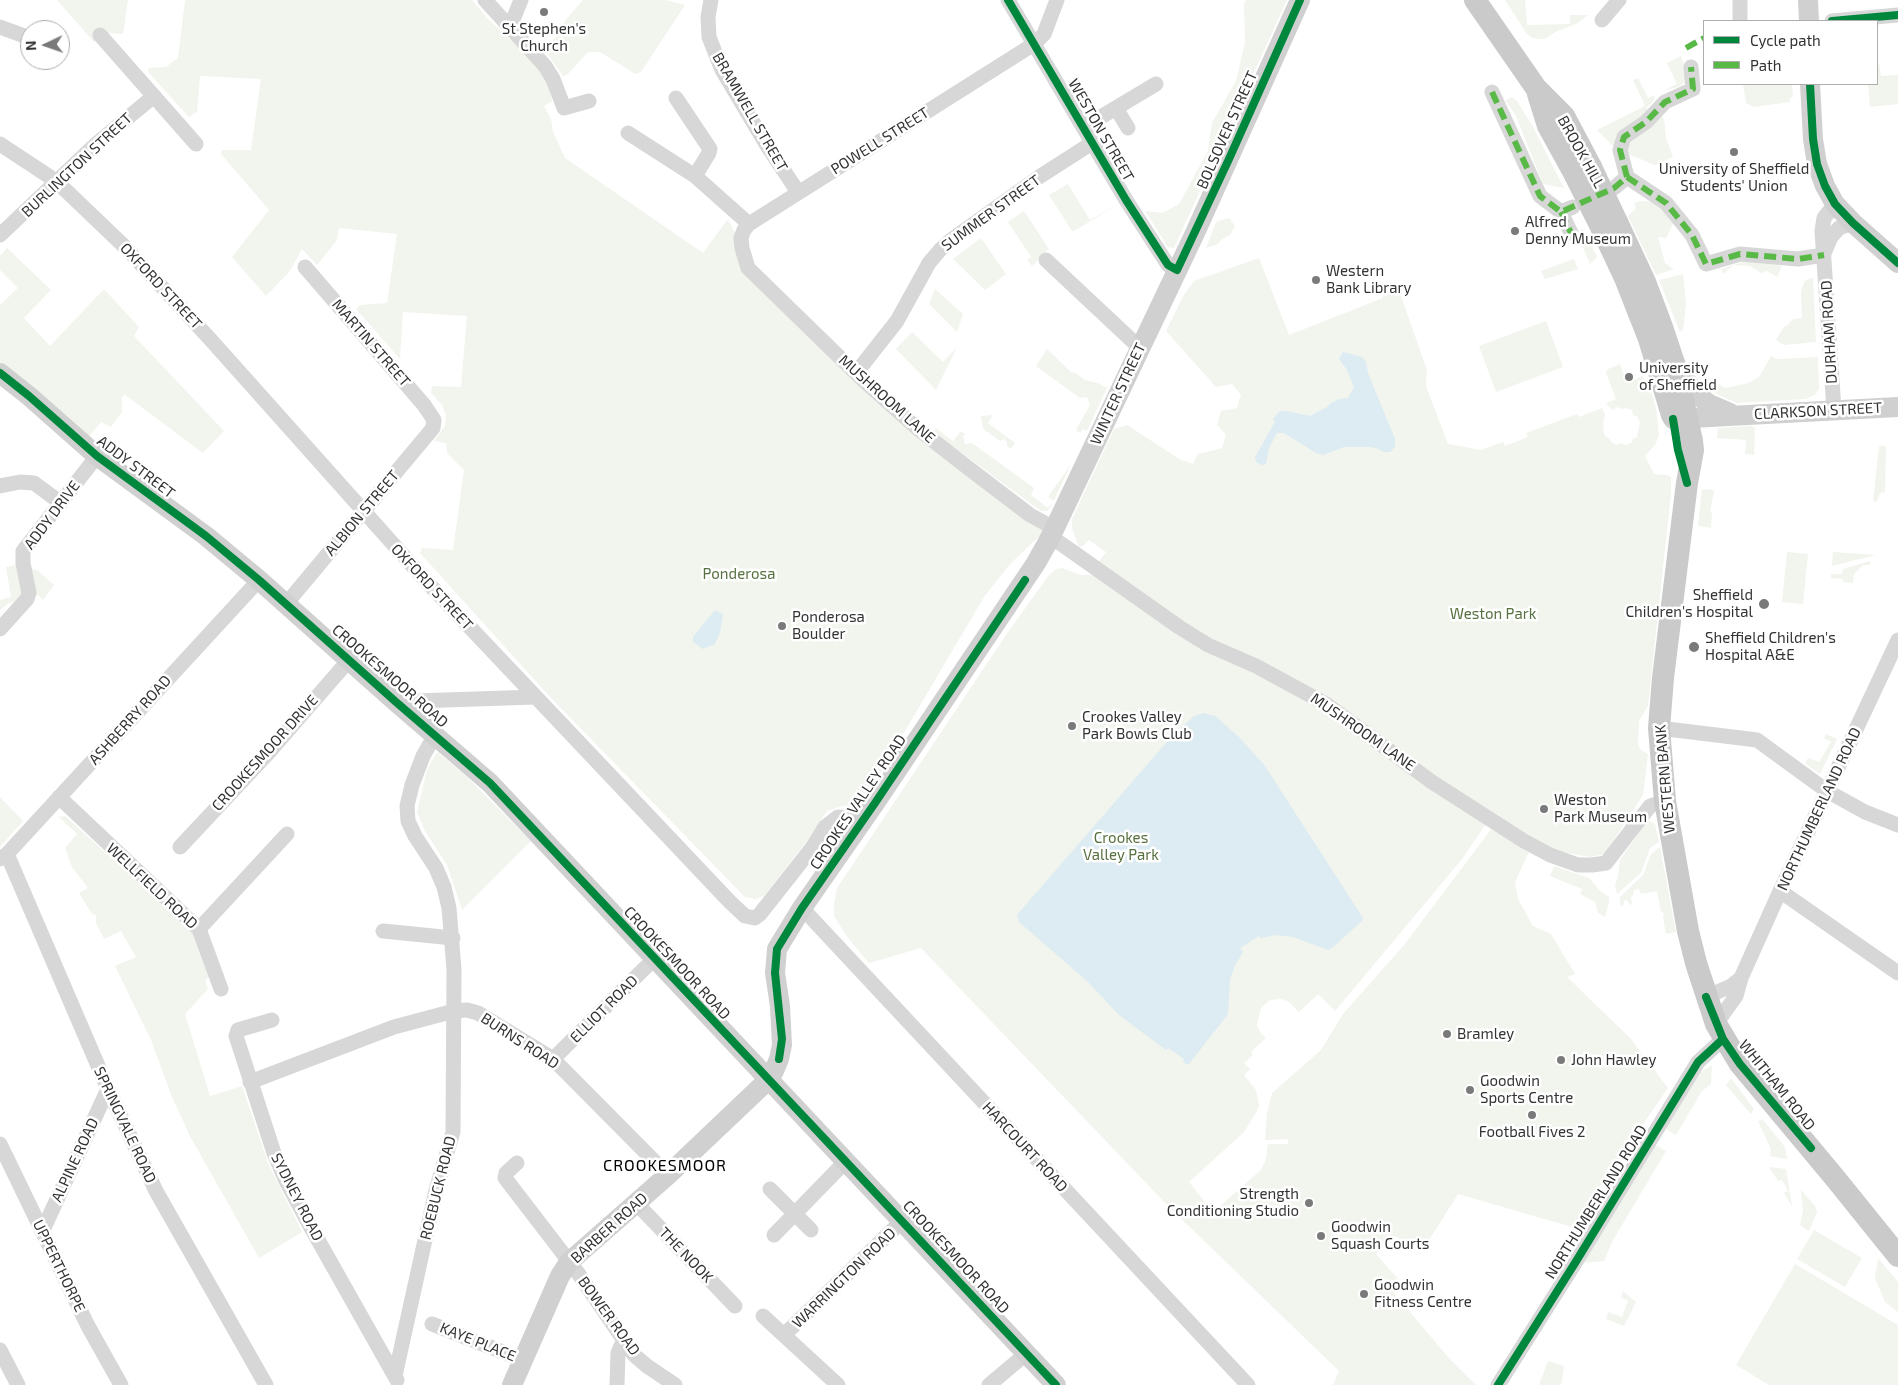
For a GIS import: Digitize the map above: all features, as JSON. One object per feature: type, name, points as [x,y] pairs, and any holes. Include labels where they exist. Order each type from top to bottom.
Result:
[{"type":"main road","name":"BROOK HILL","points":[[1475,0],[1536,88],[1548,126],[1583,171],[1609,225]]},
{"type":"main road","name":"WESTERN BANK","points":[[1609,225],[1645,282],[1676,369],[1681,418],[1678,452],[1687,483],[1659,728],[1665,801],[1690,943],[1706,997],[1720,1032]]},
{"type":"main road","name":"WESTERN BANK","points":[[1609,225],[1625,278],[1681,418]]},
{"type":"main road","name":"WHITHAM ROAD","points":[[1720,1032],[1740,1064],[1898,1256]]},
{"type":"street","points":[[485,0],[545,66],[553,79],[564,108],[589,101]]},
{"type":"street","points":[[510,27],[521,0]]},
{"type":"street","name":"BRAMWELL STREET","points":[[711,0],[708,17],[709,37],[722,70],[766,144],[798,192]]},
{"type":"street","name":"WESTON STREET","points":[[1008,0],[1154,244],[1168,265],[1177,270]]},
{"type":"street","points":[[1034,44],[1044,34],[1057,0]]},
{"type":"street","name":"BOLSOVER STREET","points":[[1177,270],[1300,0]]},
{"type":"street","points":[[1602,20],[1619,0]]},
{"type":"street","points":[[1740,0],[1740,20]]},
{"type":"street","points":[[1808,0],[1809,20]]},
{"type":"street","points":[[1843,20],[1898,15]]},
{"type":"street","points":[[0,27],[20,34]]},
{"type":"street","points":[[100,35],[196,144]]},
{"type":"street","name":"POWELL STREET","points":[[749,224],[1034,44]]},
{"type":"street","points":[[1691,68],[1693,89],[1665,102],[1646,122],[1624,137],[1620,150],[1627,177],[1666,203],[1692,235],[1698,257],[1706,264],[1740,254],[1798,259],[1824,255]]},
{"type":"street","points":[[1084,127],[1156,84]]},
{"type":"street","points":[[1810,85],[1813,139],[1817,164],[1825,186],[1835,204],[1853,223],[1898,263]]},
{"type":"street","points":[[1492,92],[1540,196],[1567,209],[1571,233]]},
{"type":"street","name":"BURLINGTON STREET","points":[[0,235],[95,145],[154,96]]},
{"type":"street","points":[[676,98],[710,149],[710,153],[695,176]]},
{"type":"street","points":[[1116,108],[1128,128]]},
{"type":"street","points":[[628,133],[695,176],[749,224]]},
{"type":"street","name":"SUMMER STREET","points":[[856,373],[897,321],[929,262],[940,250],[1036,179],[1092,143]]},
{"type":"street","name":"OXFORD STREET","points":[[0,144],[56,181],[126,248],[394,546],[744,916],[755,918],[760,914],[812,848],[825,827],[838,817],[852,818],[861,823]]},
{"type":"street","points":[[1614,188],[1627,177]]},
{"type":"street","name":"DURHAM ROAD","points":[[1834,410],[1822,231],[1824,218],[1835,204]]},
{"type":"street","name":"DURHAM ROAD","points":[[1824,255],[1831,237],[1839,228],[1853,223]]},
{"type":"street","name":"MUSHROOM LANE","points":[[749,224],[741,238],[748,268],[856,373],[924,434],[1030,514],[1055,528],[1196,637],[1256,666],[1326,704],[1432,782],[1524,841],[1550,855],[1578,865],[1606,863],[1650,806],[1665,801]]},
{"type":"street","points":[[1046,260],[1140,348]]},
{"type":"street","name":"MARTIN STREET","points":[[305,268],[424,404],[434,420]]},
{"type":"street","name":"WINTER STREET","points":[[1055,528],[1177,270]]},
{"type":"street","name":"CLARKSON STREET","points":[[1676,369],[1698,395],[1709,404],[1720,410],[1739,415]]},
{"type":"street","name":"ADDY STREET","points":[[0,373],[30,396],[97,456],[206,536],[259,580]]},
{"type":"street","name":"CLARKSON STREET","points":[[1681,418],[1898,406]]},
{"type":"street","name":"ALBION STREET","points":[[286,604],[433,428],[434,420]]},
{"type":"street","name":"ADDY DRIVE","points":[[0,629],[27,599],[29,594],[23,563],[23,551],[97,456]]},
{"type":"street","points":[[0,486],[20,482],[34,483],[61,503]]},
{"type":"street","name":"CROOKES VALLEY ROAD","points":[[768,1080],[779,1059],[782,1045],[780,1006],[775,972],[776,955],[785,934],[1036,563],[1055,528]]},
{"type":"street","name":"CROOKESMOOR ROAD","points":[[259,580],[490,783],[768,1080],[904,1220],[1056,1385]]},
{"type":"street","name":"ASHBERRY ROAD","points":[[4,856],[259,580]]},
{"type":"street","name":"NORTHUMBERLAND ROAD","points":[[1499,1385],[1698,1062],[1720,1032],[1736,996],[1741,978],[1780,891],[1898,640]]},
{"type":"street","name":"CROOKESMOOR DRIVE","points":[[180,847],[270,751],[349,660]]},
{"type":"street","points":[[416,701],[535,697]]},
{"type":"street","points":[[1659,728],[1757,740],[1827,791],[1865,812],[1898,825]]},
{"type":"street","name":"ROEBUCK ROAD","points":[[397,1380],[436,1190],[453,1132],[453,938],[449,908],[444,887],[436,868],[415,836],[408,821],[407,806],[412,785],[423,756],[435,735]]},
{"type":"street","name":"WELLFIELD ROAD","points":[[59,797],[199,930],[221,989]]},
{"type":"street","points":[[199,930],[287,834]]},
{"type":"street","name":"SPRINGVALE ROAD","points":[[4,856],[108,1089],[156,1191],[266,1385]]},
{"type":"street","points":[[1780,891],[1898,974]]},
{"type":"street","name":"HARCOURT ROAD","points":[[802,908],[1248,1385]]},
{"type":"street","points":[[382,931],[453,938]]},
{"type":"street","name":"ELLIOT ROAD","points":[[553,1059],[654,959]]},
{"type":"street","points":[[1706,997],[1731,986],[1741,978]]},
{"type":"street","name":"BURNS ROAD","points":[[250,1082],[394,1027],[454,1011],[468,1010],[478,1014],[553,1059],[668,1175]]},
{"type":"street","name":"SYDNEY ROAD","points":[[272,1020],[238,1030],[236,1034],[274,1153],[286,1181],[397,1380]]},
{"type":"street","name":"BARBER ROAD","points":[[512,1385],[560,1276],[570,1262],[637,1204],[768,1080]]},
{"type":"street","name":"ALPINE ROAD","points":[[42,1232],[108,1089]]},
{"type":"street","name":"UPPERTHORPE","points":[[0,1144],[88,1326],[121,1385]]},
{"type":"street","points":[[774,1235],[846,1161]]},
{"type":"street","name":"BOWER ROAD","points":[[517,1163],[506,1173],[505,1178],[570,1262],[634,1355],[675,1385]]},
{"type":"street","points":[[770,1189],[811,1230]]},
{"type":"street","name":"THE NOOK","points":[[637,1204],[735,1306]]},
{"type":"street","name":"WARRINGTON ROAD","points":[[784,1336],[904,1220]]},
{"type":"street","points":[[763,1316],[838,1385]]},
{"type":"street","name":"KAYE PLACE","points":[[432,1324],[523,1360]]},
{"type":"street","points":[[617,1385],[618,1353],[621,1346],[626,1342]]},
{"type":"street","points":[[0,1350],[18,1385]]},
{"type":"street","points":[[990,1385],[1027,1353]]},
{"type":"green space","points":[[57,0],[128,0],[123,34],[108,33],[94,42]]},
{"type":"green space","name":"Ponderosa","points":[[185,0],[472,0],[487,18],[535,63],[549,84],[552,101],[544,106],[551,119],[553,132],[565,158],[703,253],[728,219],[742,248],[748,268],[856,384],[1014,511],[1045,531],[1010,564],[984,597],[869,792],[855,806],[842,806],[827,811],[806,842],[764,896],[755,899],[745,897],[550,697],[420,553],[422,548],[453,550],[464,470],[447,453],[446,443],[434,441],[445,426],[446,415],[442,405],[431,393],[432,386],[461,387],[467,316],[403,312],[400,359],[356,309],[360,305],[387,303],[397,234],[339,228],[337,240],[317,265],[302,249],[290,271],[266,296],[232,257],[269,210],[221,154],[222,150],[251,150],[261,79],[200,76],[197,112],[189,117],[148,72],[149,68],[166,67],[178,58]]},
{"type":"green space","points":[[583,0],[666,0],[685,5],[641,72],[635,74],[600,52],[588,52],[568,74],[563,76],[542,46],[556,38],[565,21]]},
{"type":"green space","points":[[1246,0],[1287,0],[1174,248],[1168,247],[1145,211],[1162,213],[1179,204],[1208,151],[1212,123],[1236,81],[1245,42],[1244,4]]},
{"type":"green space","points":[[1505,0],[1525,0],[1527,25],[1570,24],[1570,15],[1588,15],[1576,24],[1557,31],[1545,39],[1532,38],[1527,34]]},
{"type":"green space","points":[[1681,56],[1687,76],[1684,83],[1678,87],[1663,91],[1677,84],[1667,63]]},
{"type":"green space","points":[[1879,63],[1881,76],[1898,75],[1898,104],[1870,107],[1868,85],[1878,85]]},
{"type":"green space","points":[[1638,78],[1648,98],[1655,95],[1654,100],[1647,107],[1647,112],[1615,148],[1597,130],[1645,106],[1633,80]]},
{"type":"green space","points":[[1743,85],[1792,85],[1793,97],[1790,98],[1790,102],[1754,107],[1746,103]]},
{"type":"green space","points":[[1512,97],[1517,101],[1533,127],[1564,188],[1543,184],[1516,116],[1507,103],[1506,100]]},
{"type":"green space","points":[[1661,115],[1664,119],[1666,138],[1673,157],[1655,165],[1626,153],[1628,139]]},
{"type":"green space","points":[[1068,184],[1090,220],[1117,205],[1072,231],[1049,195]]},
{"type":"green space","points":[[1641,201],[1653,202],[1674,222],[1666,238],[1658,237],[1665,263],[1674,269],[1656,275],[1628,216],[1636,208],[1634,203]]},
{"type":"green space","points":[[1024,211],[1049,249],[1032,266],[1027,260],[1031,257],[1008,222]]},
{"type":"green space","points":[[1229,218],[1235,226],[1230,235],[1218,244],[1206,248],[1216,222]]},
{"type":"green space","points":[[1584,229],[1597,257],[1590,264],[1576,231]]},
{"type":"green space","points":[[981,238],[1006,274],[985,290],[953,259]]},
{"type":"green space","points":[[7,248],[51,290],[24,318],[50,346],[104,289],[139,327],[134,336],[224,431],[203,453],[124,394],[122,398],[122,412],[111,427],[101,422],[88,438],[0,367],[0,305],[18,288],[0,270],[0,256]]},
{"type":"green space","name":"Weston Park","points":[[1259,258],[1289,335],[1383,298],[1380,287],[1396,282],[1427,370],[1427,389],[1448,444],[1481,450],[1503,442],[1505,446],[1528,437],[1526,433],[1577,414],[1579,417],[1602,408],[1605,415],[1603,430],[1605,436],[1617,445],[1621,443],[1625,445],[1631,443],[1637,437],[1640,423],[1638,417],[1633,415],[1632,410],[1618,407],[1612,410],[1606,403],[1616,399],[1606,373],[1608,369],[1620,364],[1624,375],[1631,376],[1634,380],[1642,376],[1649,384],[1656,408],[1659,435],[1655,445],[1645,456],[1654,474],[1671,477],[1671,494],[1648,706],[1639,721],[1638,745],[1641,750],[1648,754],[1643,795],[1605,854],[1590,857],[1561,852],[1560,854],[1206,639],[1098,563],[1106,552],[1089,540],[1079,548],[1072,528],[1072,519],[1114,429],[1127,425],[1181,460],[1193,464],[1198,454],[1222,448],[1226,435],[1217,425],[1221,411],[1237,408],[1241,395],[1232,384],[1216,387],[1166,331],[1184,295],[1194,281]]},
{"type":"green space","points":[[1574,259],[1578,269],[1545,279],[1541,271]]},
{"type":"green space","points":[[1749,260],[1782,266],[1777,277],[1767,271],[1761,273],[1750,266],[1734,265],[1723,274],[1721,269]]},
{"type":"green space","points":[[1683,274],[1686,304],[1683,330],[1680,332],[1659,280]]},
{"type":"green space","points":[[1813,278],[1816,342],[1784,345],[1776,340],[1784,327],[1793,319],[1802,318],[1801,292],[1804,282]]},
{"type":"green space","points":[[935,289],[963,314],[957,332],[929,304]]},
{"type":"green space","points":[[1546,321],[1563,367],[1496,392],[1479,346]]},
{"type":"green space","points":[[912,332],[943,362],[957,347],[936,390],[896,349]]},
{"type":"green space","points":[[1047,349],[1072,373],[1074,372],[1085,380],[1098,383],[1107,388],[1087,431],[1083,429],[1080,433],[1076,430],[1090,405],[1087,397],[1080,398],[1036,366]]},
{"type":"green space","points":[[1771,356],[1776,359],[1818,357],[1819,389],[1816,394],[1806,399],[1737,403],[1712,392],[1701,381],[1696,371],[1725,388],[1749,383],[1759,377]]},
{"type":"green space","points":[[993,415],[988,423],[1015,443],[1011,449],[1007,446],[1007,442],[1004,439],[1000,441],[983,429],[981,416]]},
{"type":"green space","points":[[1752,426],[1755,428],[1754,455],[1745,454],[1746,440],[1717,438],[1718,428]]},
{"type":"green space","points":[[936,428],[953,441],[961,431],[966,435],[963,435],[965,444],[972,443],[1034,488],[1031,495],[1048,508],[1054,502],[1051,507],[1047,511],[1041,511],[933,432]]},
{"type":"green space","points":[[1879,446],[1886,446],[1885,492],[1880,493],[1877,501],[1873,502]]},
{"type":"green space","points":[[1071,464],[1054,501],[1048,497]]},
{"type":"green space","points":[[1702,489],[1714,490],[1710,512],[1712,513],[1711,528],[1698,526]]},
{"type":"green space","points":[[1787,552],[1808,554],[1803,604],[1782,602]]},
{"type":"green space","points":[[1833,552],[1876,555],[1832,566]]},
{"type":"green space","points":[[1870,561],[1870,565],[1863,565],[1854,574],[1853,583],[1843,582],[1843,579],[1831,578],[1831,574],[1842,574],[1843,569]]},
{"type":"green space","points":[[15,565],[37,570],[54,585],[43,600],[38,595],[9,603],[0,610],[0,600],[11,597],[6,567]]},
{"type":"green space","name":"Crookes Valley Park","points":[[1062,568],[1080,575],[1099,575],[1332,715],[1486,824],[1462,859],[1335,1011],[1318,994],[1299,1012],[1288,1001],[1280,999],[1270,1000],[1261,1008],[1257,1025],[1260,1032],[1266,1038],[1251,1052],[1253,1055],[1244,1063],[1250,1069],[1244,1075],[1256,1090],[1259,1106],[1257,1111],[1244,1132],[1189,1182],[1213,1212],[1261,1170],[1266,1159],[1268,1144],[1288,1144],[1288,1139],[1265,1140],[1267,1114],[1272,1093],[1321,1050],[1343,1014],[1404,945],[1492,828],[1529,852],[1515,882],[1518,899],[1533,926],[1551,934],[1575,974],[1567,977],[1630,1038],[1668,1088],[1572,1227],[1458,1194],[1429,1240],[1408,1248],[1396,1236],[1376,1254],[1398,1279],[1389,1287],[1448,1357],[1476,1385],[1333,1385],[1339,1371],[1170,1208],[921,948],[869,963],[848,938],[834,916],[837,888],[1006,635],[1049,575],[1056,569]]},
{"type":"green space","points":[[1826,734],[1837,739],[1820,774],[1805,763],[1808,758],[1819,762],[1831,742],[1824,738]]},
{"type":"green space","points":[[437,752],[467,777],[531,841],[462,910],[447,865],[425,831],[417,812],[427,770]]},
{"type":"green space","points":[[0,797],[23,821],[0,847]]},
{"type":"green space","points":[[65,816],[193,931],[210,977],[205,980],[208,989],[185,1014],[210,1096],[242,1086],[268,1163],[302,1232],[259,1258],[191,1138],[172,1097],[151,1040],[115,966],[136,957],[121,931],[104,939],[96,923],[96,915],[92,914],[79,893],[88,888],[72,867],[65,848],[77,834],[59,817]]},
{"type":"green space","points":[[1647,821],[1655,824],[1659,842],[1650,848],[1641,873],[1617,894],[1615,885],[1620,860]]},
{"type":"green space","points":[[1660,847],[1676,932],[1666,934],[1664,913],[1661,912],[1657,891],[1641,894],[1639,889],[1634,890],[1631,897],[1632,904],[1630,905],[1627,900],[1621,906],[1620,902],[1620,897],[1643,875],[1651,854]]},
{"type":"green space","points":[[1554,866],[1589,878],[1600,891],[1609,897],[1605,917],[1598,913],[1595,902],[1580,894],[1582,889],[1550,876]]},
{"type":"green space","points":[[1712,1065],[1711,1084],[1702,1091],[1676,1135],[1666,1129],[1685,1095],[1701,1072]]},
{"type":"green space","points":[[1731,1078],[1754,1109],[1751,1114],[1726,1085]]},
{"type":"green space","points":[[1763,1120],[1785,1147],[1787,1159],[1770,1156],[1771,1149],[1758,1121]]},
{"type":"green space","points":[[1656,1145],[1666,1151],[1612,1242],[1604,1261],[1581,1263]]},
{"type":"green space","points":[[1769,1167],[1786,1169],[1792,1206],[1784,1193],[1788,1191],[1782,1180],[1778,1181]]},
{"type":"green space","points":[[1801,1190],[1815,1206],[1817,1212],[1809,1231],[1800,1225],[1803,1211]]},
{"type":"green space","points":[[1814,1230],[1862,1258],[1845,1287],[1797,1259]]},
{"type":"green space","points":[[1878,1258],[1898,1282],[1898,1312],[1885,1302],[1875,1278]]},
{"type":"green space","points":[[1795,1264],[1898,1325],[1898,1385],[1769,1385],[1736,1365]]},
{"type":"green space","points":[[1623,1291],[1636,1302],[1624,1326],[1606,1319],[1608,1312],[1622,1317],[1628,1301],[1621,1297]]},
{"type":"green space","points":[[1548,1361],[1564,1366],[1561,1385],[1539,1385]]},
{"type":"shaded area","points":[[1343,352],[1362,357],[1366,362],[1368,373],[1395,439],[1395,447],[1390,452],[1384,452],[1369,447],[1344,447],[1323,455],[1316,453],[1284,433],[1277,433],[1269,448],[1266,464],[1261,465],[1256,462],[1255,457],[1275,422],[1273,419],[1280,411],[1310,416],[1339,399],[1348,398],[1354,387],[1346,368],[1339,359]]},
{"type":"shaded area","points":[[715,610],[723,614],[720,632],[715,644],[703,649],[693,642],[693,637]]},
{"type":"shaded area","points":[[1203,713],[1215,716],[1239,737],[1265,766],[1363,918],[1362,921],[1328,950],[1293,937],[1277,935],[1261,938],[1259,936],[1240,948],[1243,952],[1235,965],[1230,980],[1228,1014],[1189,1064],[1186,1064],[1183,1062],[1184,1059],[1168,1048],[1166,1050],[1119,1015],[1088,982],[1019,922],[1017,915],[1172,736],[1194,716]]},
{"type":"marked path","points":[[1686,48],[1703,39]]},
{"type":"marked path","points":[[1492,92],[1540,196],[1561,212],[1614,188],[1627,177],[1620,150],[1624,137],[1646,122],[1665,102],[1693,89],[1691,67]]},
{"type":"marked path","points":[[1627,177],[1666,203],[1692,235],[1706,264],[1740,254],[1798,259],[1824,255]]},
{"type":"marked path","points":[[1561,212],[1571,233]]},
{"type":"cycle path","points":[[1008,0],[1126,200],[1168,265],[1177,270],[1300,0]]},
{"type":"cycle path","points":[[1843,20],[1898,15]]},
{"type":"cycle path","points":[[1810,85],[1813,139],[1817,164],[1825,186],[1835,204],[1853,223],[1898,263]]},
{"type":"cycle path","points":[[0,373],[97,456],[206,536],[259,580],[490,783],[1056,1385]]},
{"type":"cycle path","points":[[1673,419],[1678,450],[1687,483]]},
{"type":"cycle path","points":[[779,1059],[782,1039],[775,973],[777,949],[802,908],[1025,580]]},
{"type":"cycle path","points":[[1706,997],[1723,1039],[1740,1064],[1811,1148]]},
{"type":"cycle path","points":[[1498,1385],[1698,1062],[1723,1039]]},
{"type":"place","name":"St Stephen's Church","points":[[544,12]]},
{"type":"place","name":"University of Sheffield Students' Union","points":[[1734,152]]},
{"type":"place","name":"Alfred Denny Museum","points":[[1515,231]]},
{"type":"place","name":"Western Bank Library","points":[[1316,280]]},
{"type":"place","name":"University of Sheffield","points":[[1629,377]]},
{"type":"place","name":"Sheffield Children's Hospital","points":[[1764,604]]},
{"type":"place","name":"Ponderosa Boulder","points":[[782,626]]},
{"type":"place","name":"Sheffield Children's Hospital A&E","points":[[1694,647]]},
{"type":"place","name":"Crookes Valley Park Bowls Club","points":[[1072,726]]},
{"type":"place","name":"Weston Park Museum","points":[[1544,809]]},
{"type":"place","name":"Bramley","points":[[1447,1034]]},
{"type":"place","name":"John Hawley","points":[[1561,1060]]},
{"type":"place","name":"Goodwin Sports Centre","points":[[1470,1090]]},
{"type":"place","name":"Football Fives 2","points":[[1532,1115]]},
{"type":"place","name":"Strength Conditioning Studio","points":[[1309,1203]]},
{"type":"place","name":"Goodwin Squash Courts","points":[[1321,1236]]},
{"type":"place","name":"Goodwin Fitness Centre","points":[[1364,1294]]},
{"type":"district","name":"CROOKESMOOR","points":[[665,1166]]}]
